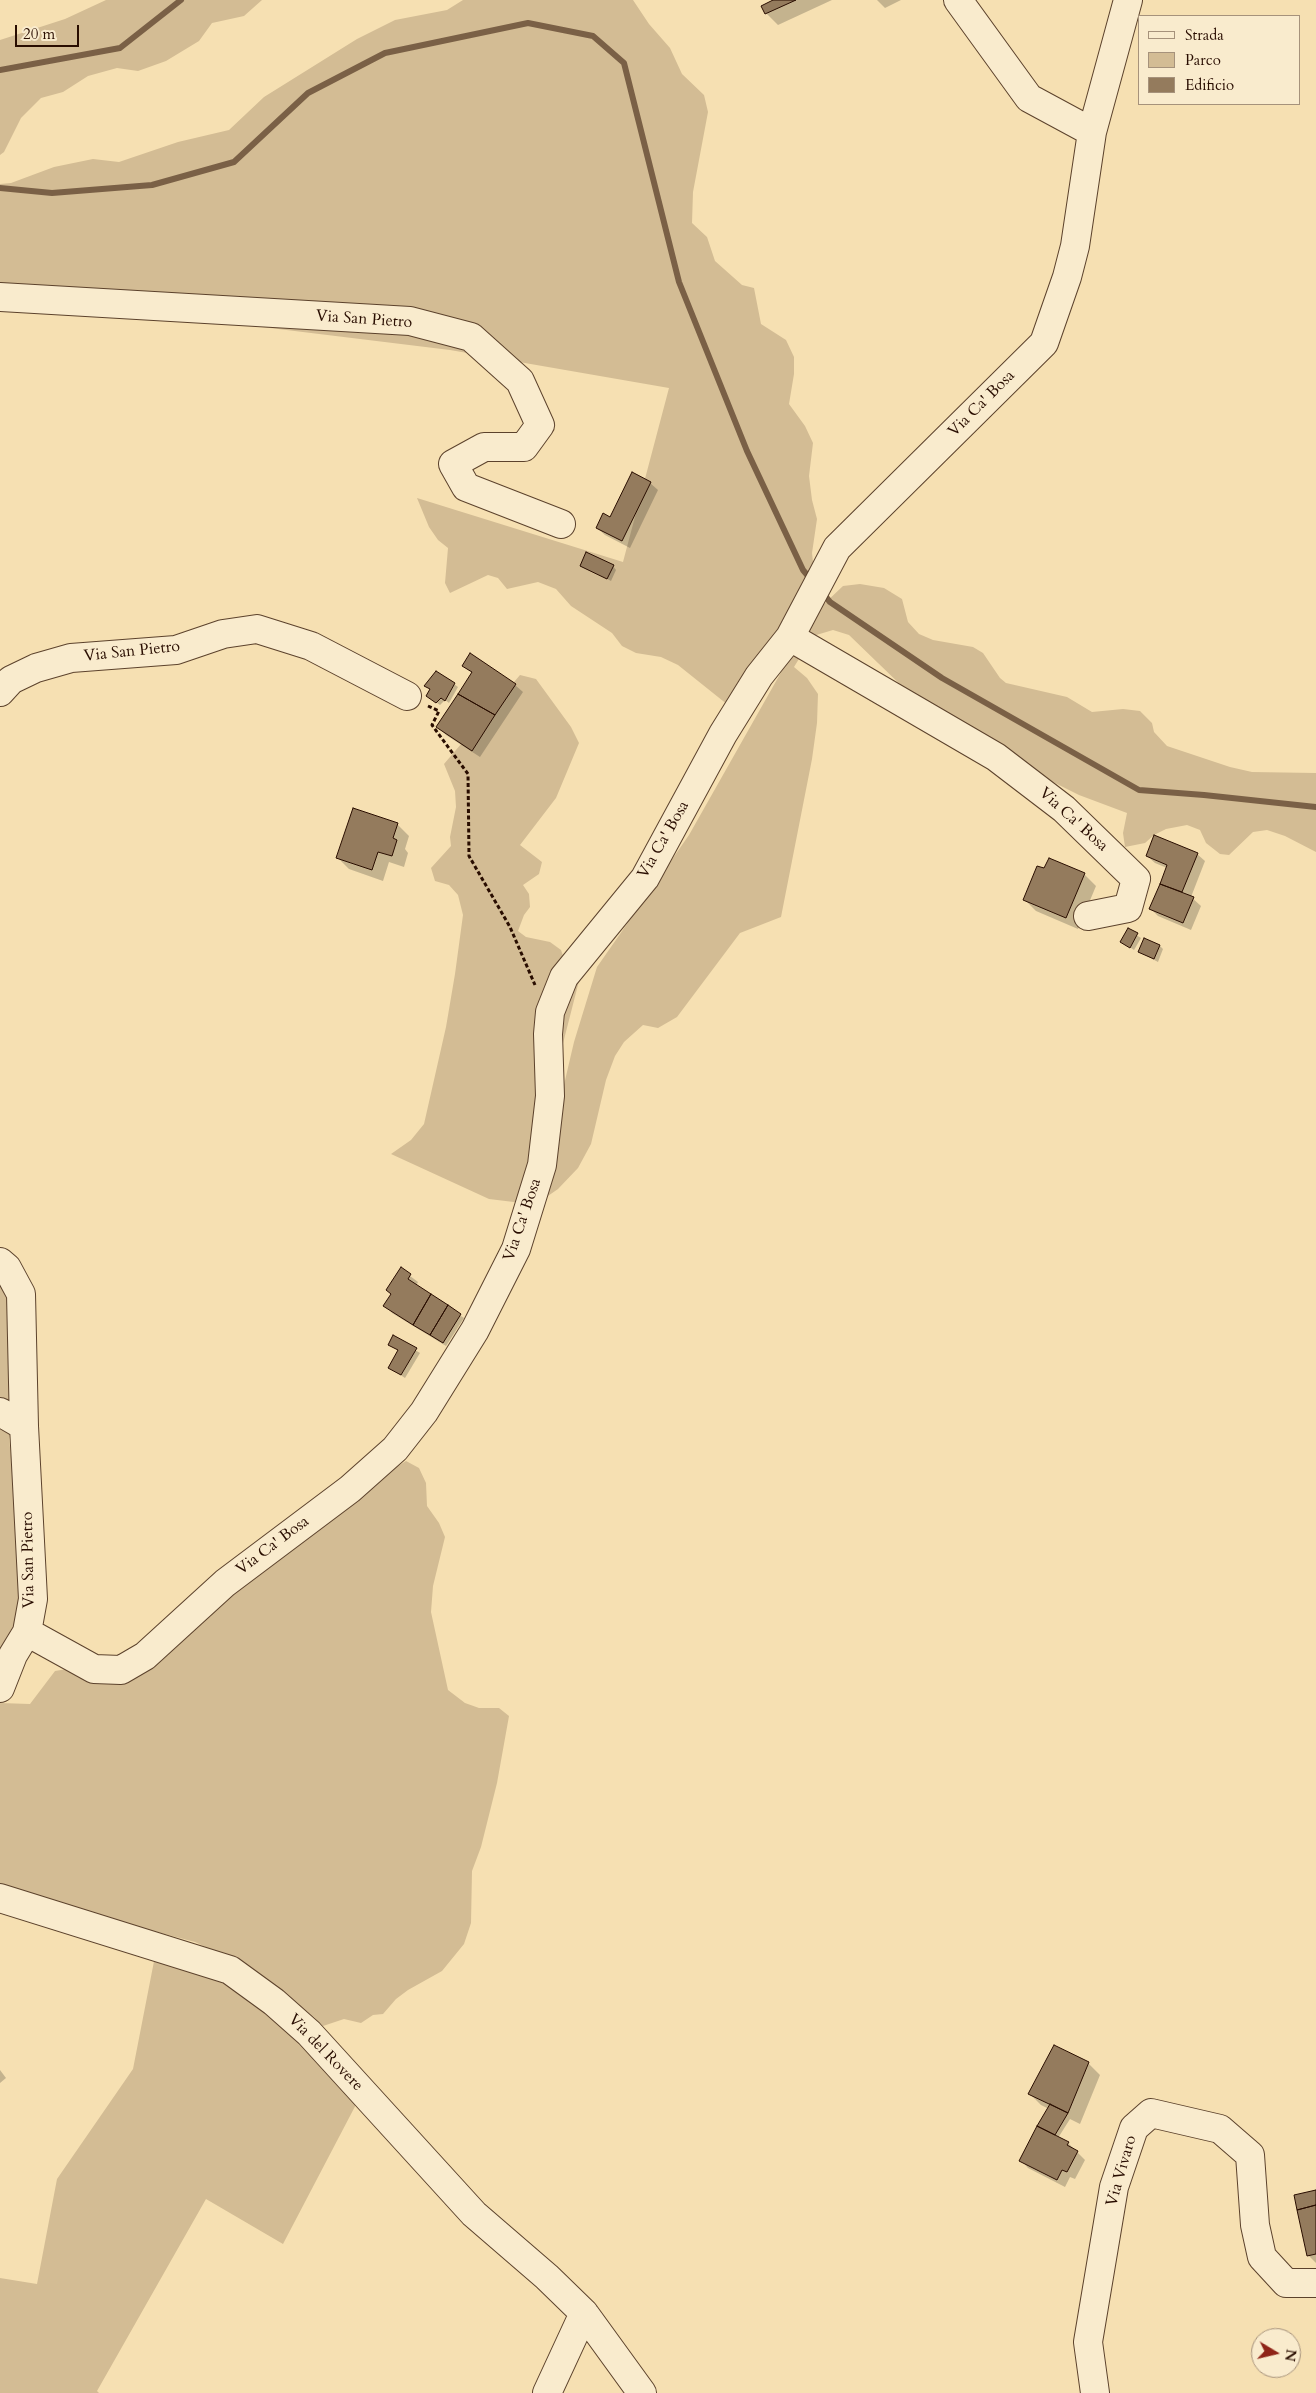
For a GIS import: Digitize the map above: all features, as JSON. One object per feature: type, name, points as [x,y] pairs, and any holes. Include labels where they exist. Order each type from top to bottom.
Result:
[{"type":"street","points":[[958,0],[1029,98],[1092,132]]},
{"type":"street","name":"Via Ca' Bosa","points":[[27,1632],[94,1669],[121,1670],[145,1656],[224,1583],[350,1489],[394,1449],[424,1412],[476,1330],[516,1250],[542,1165],[550,1096],[548,1034],[550,1012],[564,977],[645,878],[724,734],[759,676],[790,637],[837,548],[1044,343],[1067,277],[1075,246],[1092,132],[1128,0]]},
{"type":"street","name":"Via San Pietro","points":[[0,297],[410,322],[471,337],[520,381],[540,425],[524,447],[484,447],[453,464],[466,487],[561,524]]},
{"type":"street","name":"Via San Pietro","points":[[0,692],[11,680],[36,668],[71,658],[176,650],[224,634],[257,629],[311,646],[407,696]]},
{"type":"street","name":"Via Ca' Bosa","points":[[790,637],[996,758],[1064,809],[1136,879],[1128,908],[1088,916]]},
{"type":"street","name":"Via San Pietro","points":[[0,1262],[7,1268],[21,1294],[24,1426],[33,1599],[27,1632],[13,1655],[0,1688]]},
{"type":"street","points":[[0,1412],[24,1426]]},
{"type":"street","name":"Via del Rovere","points":[[0,1898],[220,1967],[237,1975],[274,2002],[309,2033],[474,2214],[547,2277],[584,2313]]},
{"type":"street","name":"Via Vivaro","points":[[1095,2393],[1088,2342],[1114,2187],[1134,2128],[1151,2113],[1220,2129],[1250,2155],[1255,2225],[1262,2257],[1286,2284],[1316,2282]]},
{"type":"street","points":[[547,2393],[584,2313],[642,2393]]},
{"type":"path","points":[[407,696],[439,711],[432,725],[468,774],[469,856],[510,927],[532,980],[550,1012]]},
{"type":"green space","points":[[106,0],[262,0],[244,16],[212,23],[199,41],[166,61],[138,71],[117,68],[88,76],[63,92],[41,98],[21,118],[4,152],[0,155],[0,40],[65,19]]},
{"type":"green space","points":[[463,0],[633,0],[649,24],[670,48],[682,74],[704,95],[708,112],[693,192],[692,223],[707,237],[715,261],[742,285],[754,288],[761,324],[786,340],[794,357],[794,374],[789,404],[805,426],[813,443],[809,476],[817,519],[812,553],[814,571],[733,709],[678,665],[661,657],[636,653],[622,646],[612,633],[571,606],[556,589],[538,582],[507,589],[498,578],[488,575],[450,593],[445,583],[448,548],[438,540],[429,527],[417,498],[623,562],[669,388],[450,350],[262,327],[230,305],[0,303],[0,184],[11,183],[54,167],[93,159],[119,162],[178,142],[229,130],[264,97],[357,39],[395,20],[447,10]]},
{"type":"green space","points":[[860,584],[884,588],[902,599],[908,622],[919,634],[933,640],[973,647],[983,653],[1000,678],[1006,683],[1067,697],[1092,712],[1123,709],[1140,711],[1152,723],[1154,732],[1167,746],[1230,767],[1252,772],[1316,773],[1316,852],[1285,836],[1267,830],[1253,832],[1229,855],[1220,854],[1206,843],[1200,830],[1187,825],[1166,829],[1154,835],[1145,843],[1125,847],[1123,833],[1127,813],[1079,795],[1055,783],[907,691],[849,635],[833,630],[813,636],[794,667],[807,678],[818,694],[817,723],[812,759],[781,917],[740,933],[677,1017],[658,1028],[643,1025],[624,1042],[615,1056],[606,1080],[591,1144],[578,1168],[558,1189],[545,1198],[537,1200],[574,1042],[597,967],[689,835],[822,600],[824,604],[843,586]]},
{"type":"green space","points":[[520,675],[536,679],[571,727],[579,743],[556,798],[520,845],[542,862],[539,874],[523,885],[529,894],[530,907],[524,915],[518,931],[526,937],[550,942],[561,950],[574,988],[579,981],[522,1203],[489,1199],[391,1154],[411,1140],[424,1124],[446,1027],[455,974],[463,915],[458,895],[449,885],[435,881],[431,868],[451,846],[450,837],[456,807],[455,791],[444,764]]},
{"type":"green space","points":[[0,1272],[16,1314],[15,1404],[9,1439],[19,1525],[19,1615],[0,1650]]},
{"type":"green space","points":[[406,1461],[419,1468],[426,1483],[427,1506],[439,1523],[445,1537],[433,1586],[431,1612],[448,1690],[465,1703],[479,1708],[499,1708],[509,1716],[497,1783],[481,1847],[472,1871],[471,1923],[464,1944],[442,1971],[408,1990],[396,1999],[383,2014],[373,2015],[361,2023],[344,2019],[323,2026],[256,1972],[195,1942],[0,1891],[0,1703],[30,1704],[55,1671],[73,1668],[98,1674],[188,1627],[373,1482]]},
{"type":"green space","points":[[156,1951],[246,1989],[361,2095],[283,2244],[206,2199],[97,2391],[99,2393],[0,2393],[0,2278],[37,2284],[57,2179],[133,2069]]},
{"type":"building","points":[[773,0],[796,0],[765,14],[761,6]]},
{"type":"building","points":[[632,472],[651,482],[622,541],[596,528],[603,513],[610,517]]},
{"type":"building","points":[[586,552],[614,565],[607,579],[580,566]]},
{"type":"building","points":[[470,653],[516,684],[495,715],[458,694],[472,672],[462,666]]},
{"type":"building","points":[[436,671],[455,683],[445,701],[441,698],[436,703],[426,696],[430,689],[424,686]]},
{"type":"building","points":[[458,694],[495,715],[472,751],[436,727]]},
{"type":"building","points":[[353,808],[398,823],[393,838],[397,840],[392,856],[378,852],[372,870],[336,858]]},
{"type":"building","points":[[1154,835],[1198,853],[1182,892],[1160,884],[1167,865],[1146,856]]},
{"type":"building","points":[[1049,858],[1085,873],[1066,918],[1023,900],[1037,866],[1044,868]]},
{"type":"building","points":[[1160,884],[1194,897],[1183,923],[1149,909]]},
{"type":"building","points":[[1128,928],[1138,933],[1130,948],[1120,942]]},
{"type":"building","points":[[1144,938],[1160,945],[1154,959],[1138,952]]},
{"type":"building","points":[[401,1267],[411,1274],[408,1279],[431,1294],[413,1325],[383,1306],[391,1294],[386,1290]]},
{"type":"building","points":[[431,1294],[448,1305],[430,1335],[413,1325]]},
{"type":"building","points":[[448,1305],[461,1314],[443,1343],[430,1335]]},
{"type":"building","points":[[393,1335],[417,1348],[401,1375],[388,1368],[398,1350],[388,1345]]},
{"type":"building","points":[[1054,2045],[1089,2062],[1068,2113],[1028,2094]]},
{"type":"building","points":[[1050,2104],[1068,2113],[1055,2135],[1037,2126]]},
{"type":"building","points":[[1037,2126],[1069,2142],[1067,2145],[1078,2151],[1067,2172],[1062,2170],[1057,2180],[1019,2161]]},
{"type":"building","points":[[1316,2190],[1316,2205],[1297,2210],[1294,2195]]},
{"type":"building","points":[[1316,2205],[1316,2254],[1307,2256],[1297,2210]]},
{"type":"waterway","points":[[0,70],[120,48],[181,0]]},
{"type":"waterway","points":[[0,188],[52,193],[152,185],[234,162],[308,93],[385,53],[528,23],[593,36],[624,63],[679,282],[747,451],[803,570],[813,582]]},
{"type":"waterway","points":[[821,591],[830,602],[942,678],[1139,790],[1316,807]]}]
